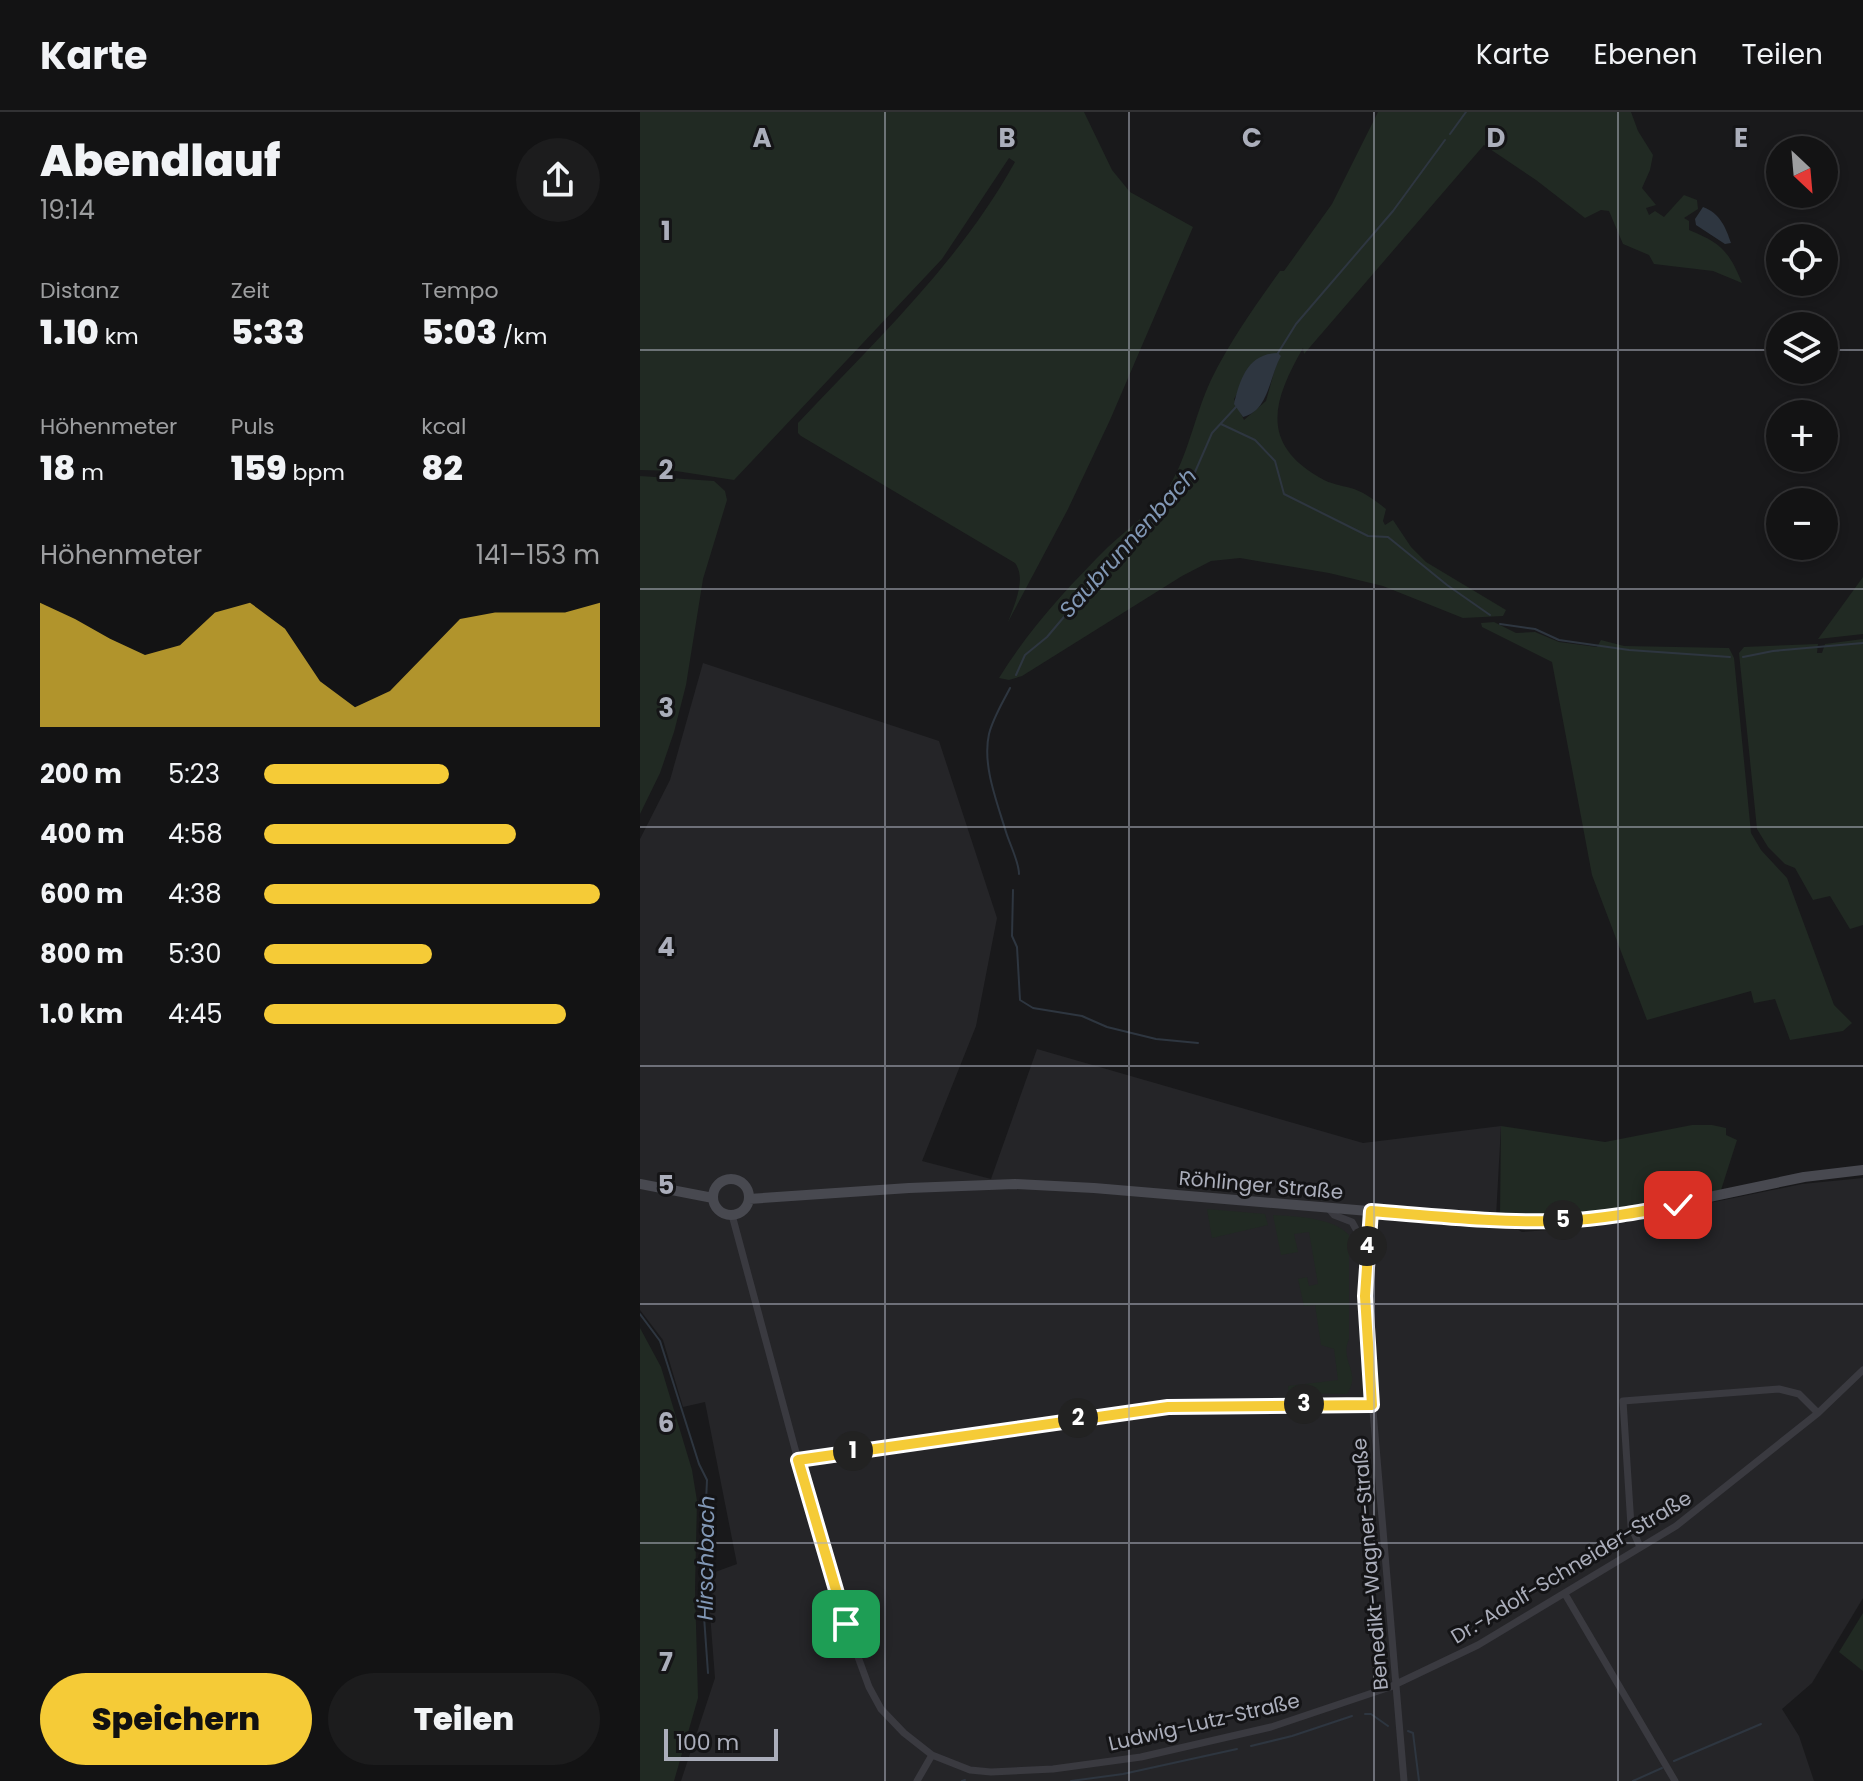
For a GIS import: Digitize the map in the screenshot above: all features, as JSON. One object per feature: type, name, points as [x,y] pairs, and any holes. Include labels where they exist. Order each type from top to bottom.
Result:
[{"type":"street","name":"Röhlinger Straße","points":[[749,1199],[1015,1184],[1489,1221],[1595,1218],[1678,1205],[1804,1177],[1863,1170]]},
{"type":"street","points":[[734,1180],[744,1185],[749,1199],[743,1210],[732,1215],[721,1213],[713,1198],[719,1184],[734,1180]]},
{"type":"street","points":[[640,1184],[713,1198]]},
{"type":"street","points":[[1329,1209],[1334,1215],[1352,1222],[1367,1249]]},
{"type":"street","name":"Benedikt-Wagner-Straße","points":[[1371,1211],[1365,1296],[1404,1781]]},
{"type":"street","name":"Ludwig-Lutz-Straße","points":[[732,1215],[798,1460],[846,1624],[869,1687],[881,1709],[932,1755],[970,1770],[991,1772],[1053,1769],[1141,1757],[1271,1727],[1396,1684]]},
{"type":"street","name":"Dr.-Adolf-Schneider-Straße","points":[[1396,1684],[1478,1645],[1697,1511],[1818,1413],[1863,1370]]},
{"type":"street","points":[[1640,1547],[1631,1526],[1623,1401],[1779,1389],[1799,1394],[1818,1413]]},
{"type":"street","points":[[798,1460],[1168,1407],[1372,1405]]},
{"type":"street","points":[[1565,1594],[1675,1781]]},
{"type":"street","points":[[917,1781],[932,1755]]},
{"type":"shaded area","points":[[640,112],[1084,112],[1112,170],[1130,192],[1193,227],[1110,420],[1068,509],[1008,622],[1020,584],[1015,563],[801,436],[798,423],[942,267],[993,199],[1015,162],[1009,158],[942,259],[734,480],[676,471],[640,470]]},
{"type":"shaded area","points":[[1378,112],[1631,112],[1638,131],[1653,155],[1642,188],[1656,205],[1646,208],[1649,215],[1655,211],[1664,217],[1684,195],[1697,200],[1698,209],[1684,218],[1689,221],[1689,230],[1723,249],[1742,283],[1713,271],[1654,264],[1649,255],[1623,244],[1609,211],[1601,210],[1585,218],[1484,145],[1304,354],[1303,348],[1284,386],[1278,421],[1281,437],[1289,452],[1303,466],[1324,480],[1359,491],[1379,503],[1386,509],[1385,525],[1393,520],[1411,547],[1426,562],[1506,610],[1503,616],[1463,618],[1383,586],[1329,573],[1240,558],[1211,561],[1022,676],[1009,680],[999,678],[1023,642],[1064,593],[1169,487],[1182,461],[1205,393],[1226,351],[1280,271],[1284,271],[1332,204]],"holes":[[[1279,354],[1266,401],[1244,420],[1234,399],[1257,360]]]},
{"type":"shaded area","points":[[1703,207],[1718,217],[1731,243],[1725,244],[1696,225],[1695,219]]},
{"type":"shaded area","points":[[1278,353],[1281,356],[1263,401],[1252,414],[1243,417],[1234,404],[1247,369],[1259,357]]},
{"type":"shaded area","points":[[640,476],[714,481],[725,491],[727,500],[703,579],[686,685],[674,732],[660,773],[640,814]]},
{"type":"shaded area","points":[[1863,577],[1863,634],[1818,639]]},
{"type":"shaded area","points":[[1494,622],[1516,633],[1535,632],[1559,642],[1597,647],[1601,640],[1624,646],[1729,648],[1734,658],[1751,833],[1761,850],[1787,878],[1834,1005],[1852,1023],[1843,1031],[1790,1040],[1775,999],[1754,1003],[1751,991],[1647,1020],[1592,875],[1552,662],[1482,627],[1481,623]]},
{"type":"shaded area","points":[[1863,639],[1863,925],[1850,929],[1830,896],[1813,900],[1795,868],[1785,864],[1768,847],[1757,829],[1739,653],[1744,647],[1818,644],[1817,653],[1822,653],[1825,644]]},
{"type":"shaded area","points":[[703,663],[939,741],[997,918],[976,1026],[922,1161],[991,1179],[1037,1049],[1363,1143],[1501,1126],[1496,1217],[1522,1232],[1592,1227],[1802,1184],[1863,1178],[1863,1598],[1812,1683],[1782,1709],[1799,1736],[1814,1781],[681,1781],[715,1678],[707,1575],[737,1564],[705,1402],[683,1407],[663,1340],[640,1310],[640,839],[670,780]]},
{"type":"shaded area","points":[[1692,1125],[1726,1128],[1726,1135],[1737,1140],[1721,1190],[1624,1209],[1553,1216],[1500,1216],[1501,1126],[1605,1142]]},
{"type":"shaded area","points":[[1207,1209],[1265,1214],[1268,1225],[1212,1238]]},
{"type":"shaded area","points":[[1273,1215],[1324,1221],[1349,1235],[1347,1354],[1352,1379],[1347,1394],[1289,1393],[1288,1386],[1338,1380],[1334,1349],[1321,1345],[1315,1305],[1304,1306],[1298,1279],[1307,1277],[1309,1286],[1318,1284],[1309,1232],[1294,1234],[1298,1252],[1281,1255]]},
{"type":"shaded area","points":[[640,1328],[661,1367],[692,1470],[697,1501],[695,1589],[698,1698],[674,1781],[640,1781]]},
{"type":"shaded area","points":[[1863,1613],[1863,1671],[1839,1652]]},
{"type":"waterway","name":"Saubrunnenbach","points":[[1450,134],[1466,112]]},
{"type":"waterway","name":"Saubrunnenbach","points":[[1278,353],[1296,324],[1393,211],[1445,140]]},
{"type":"waterway","name":"Saubrunnenbach","points":[[1016,675],[1025,655],[1047,637],[1096,579],[1142,535],[1195,472],[1212,433],[1236,407]]},
{"type":"waterway","points":[[1221,424],[1255,440],[1275,461],[1284,494],[1368,536],[1388,537],[1490,615]]},
{"type":"waterway","points":[[1500,624],[1535,629],[1559,640],[1629,650],[1730,657]]},
{"type":"waterway","points":[[1743,657],[1773,651],[1863,643]]},
{"type":"waterway","name":"Saubrunnenbach","points":[[1010,688],[989,734],[987,758],[1019,874]]},
{"type":"waterway","name":"Saubrunnenbach","points":[[1013,890],[1012,936],[1017,947],[1020,1000],[1033,1008],[1082,1016],[1107,1027],[1156,1039],[1198,1043]]},
{"type":"waterway","name":"Hirschbach","points":[[640,1314],[660,1341],[699,1464],[707,1480],[702,1588],[708,1673]]},
{"type":"waterway","name":"Hirschbach","points":[[1365,1714],[1371,1714],[1388,1726]]},
{"type":"waterway","name":"Hirschbach","points":[[1251,1746],[1352,1716]]},
{"type":"waterway","name":"Hirschbach","points":[[1674,1761],[1761,1724]]},
{"type":"waterway","name":"Hirschbach","points":[[1408,1731],[1413,1733],[1419,1781]]},
{"type":"waterway","name":"Hirschbach","points":[[1071,1781],[1123,1774],[1237,1749]]},
{"type":"waterway","name":"Hirschbach","points":[[1633,1781],[1662,1768]]},
{"type":"route","points":[[846,1624],[798,1460],[1168,1407],[1372,1405],[1365,1296],[1371,1211],[1489,1221],[1533,1221],[1595,1218],[1678,1205]]}]
